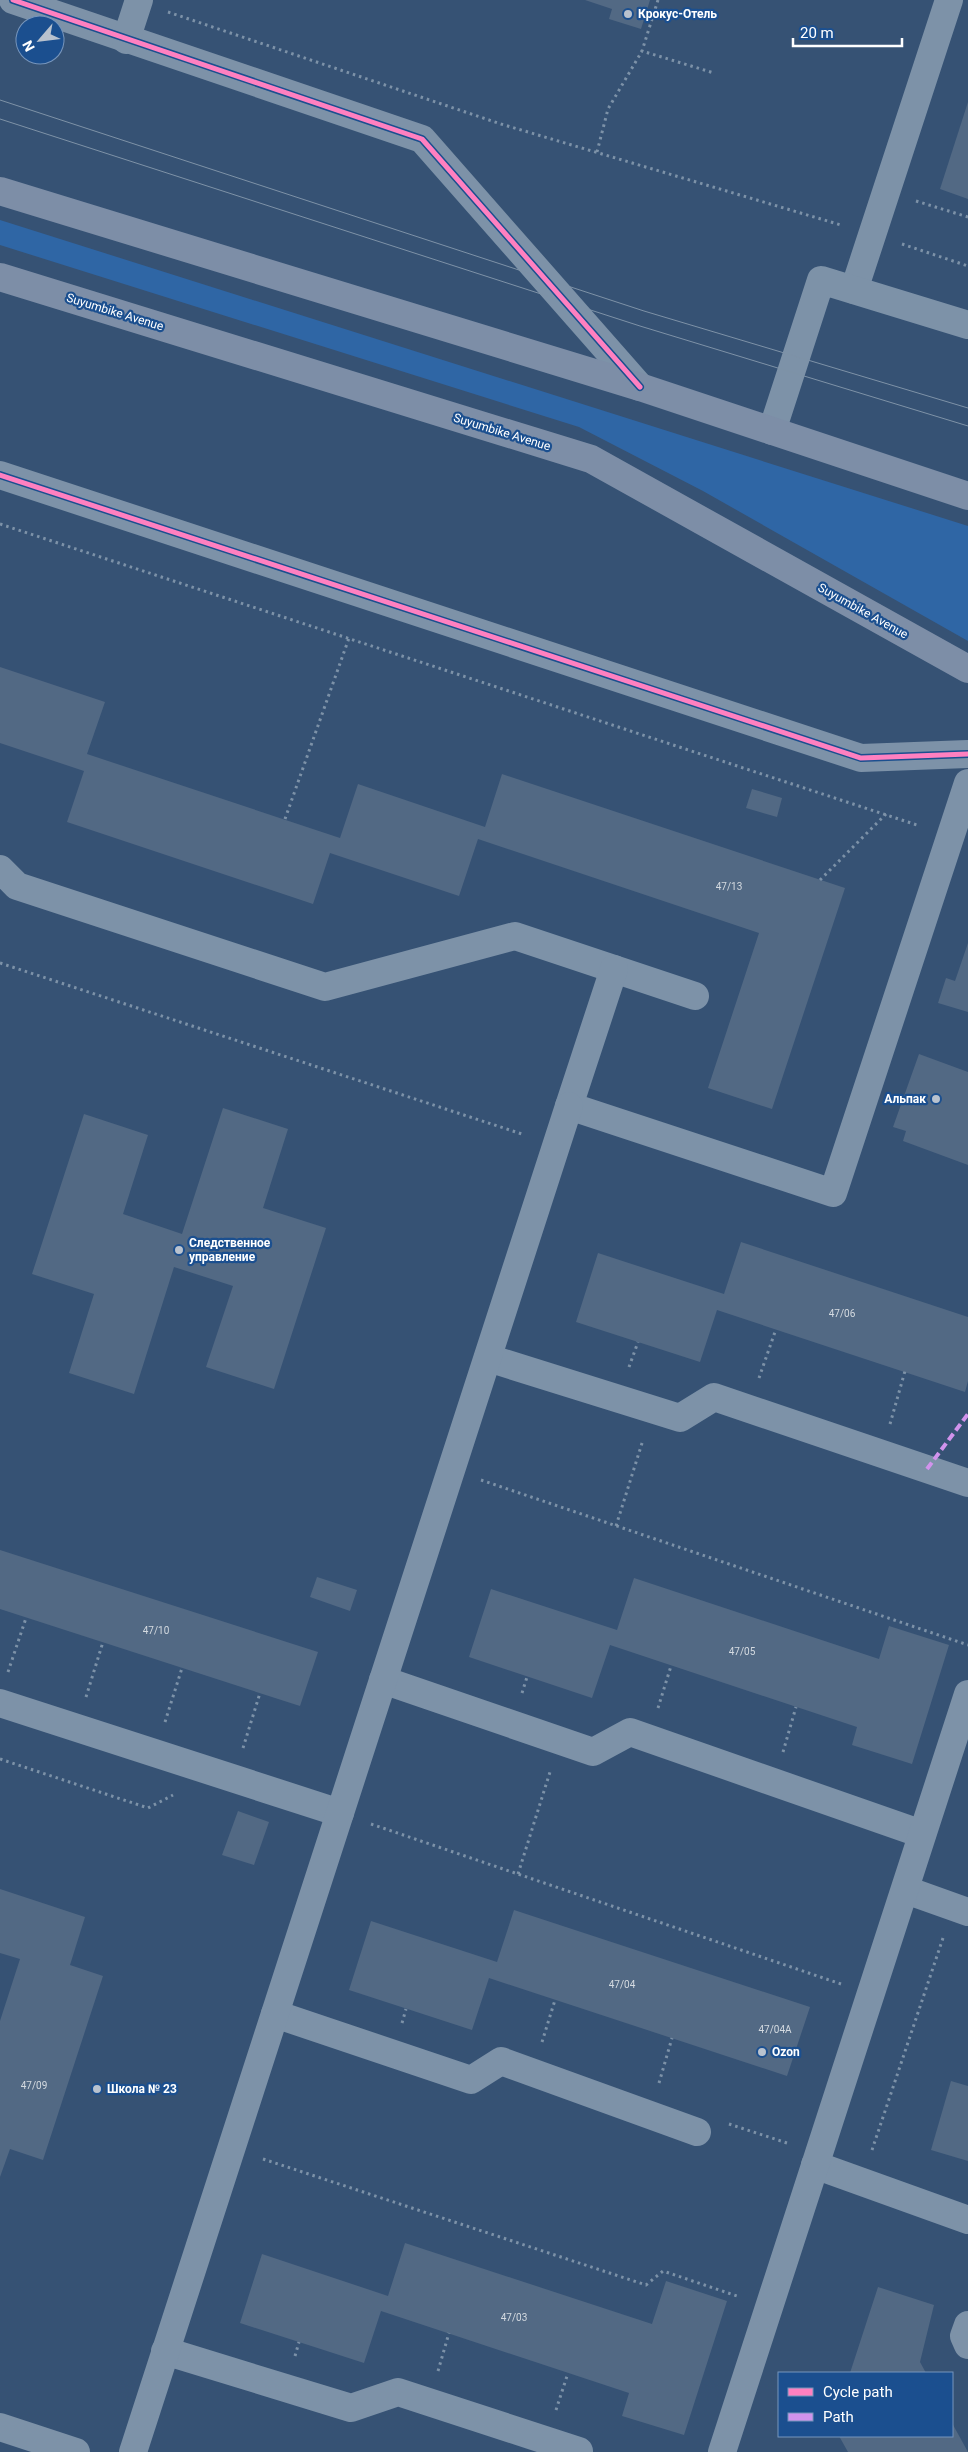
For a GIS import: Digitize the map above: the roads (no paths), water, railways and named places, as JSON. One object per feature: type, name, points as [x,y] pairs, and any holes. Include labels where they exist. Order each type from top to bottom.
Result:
[{"type":"main road","points":[[0,191],[640,387],[968,496]]},
{"type":"main road","name":"Suyumbike Avenue","points":[[0,277],[591,459],[968,670]]},
{"type":"street","points":[[13,0],[126,40],[196,61],[422,139],[640,387]]},
{"type":"street","points":[[126,40],[139,0]]},
{"type":"street","points":[[854,290],[949,0]]},
{"type":"street","points":[[772,431],[821,280],[968,325]]},
{"type":"street","points":[[0,475],[861,758],[968,754]]},
{"type":"street","points":[[569,1106],[833,1193],[968,783]]},
{"type":"street","points":[[0,869],[17,886],[325,987],[515,936],[695,996]]},
{"type":"street","points":[[133,2452],[614,969]]},
{"type":"street","points":[[488,1358],[680,1418],[714,1397],[968,1483]]},
{"type":"street","points":[[383,1680],[593,1752],[630,1732],[922,1834]]},
{"type":"street","points":[[722,2452],[870,1994],[906,1890],[922,1834],[968,1694]]},
{"type":"street","points":[[0,1703],[340,1813]]},
{"type":"street","points":[[906,1890],[960,1910]]},
{"type":"street","points":[[275,2014],[471,2080],[500,2061],[698,2132]]},
{"type":"street","points":[[817,2159],[861,2181],[968,2220]]},
{"type":"street","points":[[968,2325],[964,2336],[968,2345]]},
{"type":"street","points":[[166,2351],[351,2408],[398,2392],[580,2451]]},
{"type":"street","points":[[0,2427],[76,2452]]},
{"type":"tram line","points":[[0,100],[644,311],[968,408]]},
{"type":"tram line","points":[[0,119],[640,326],[968,426]]},
{"type":"place","name":"Крокус-Отель","points":[[628,14]]},
{"type":"place","name":"Альпак","points":[[936,1099]]},
{"type":"place","name":"Следственное управление","points":[[179,1250]]},
{"type":"place","name":"Ozon","points":[[762,2052]]},
{"type":"place","name":"Школа № 23","points":[[97,2089]]}]
